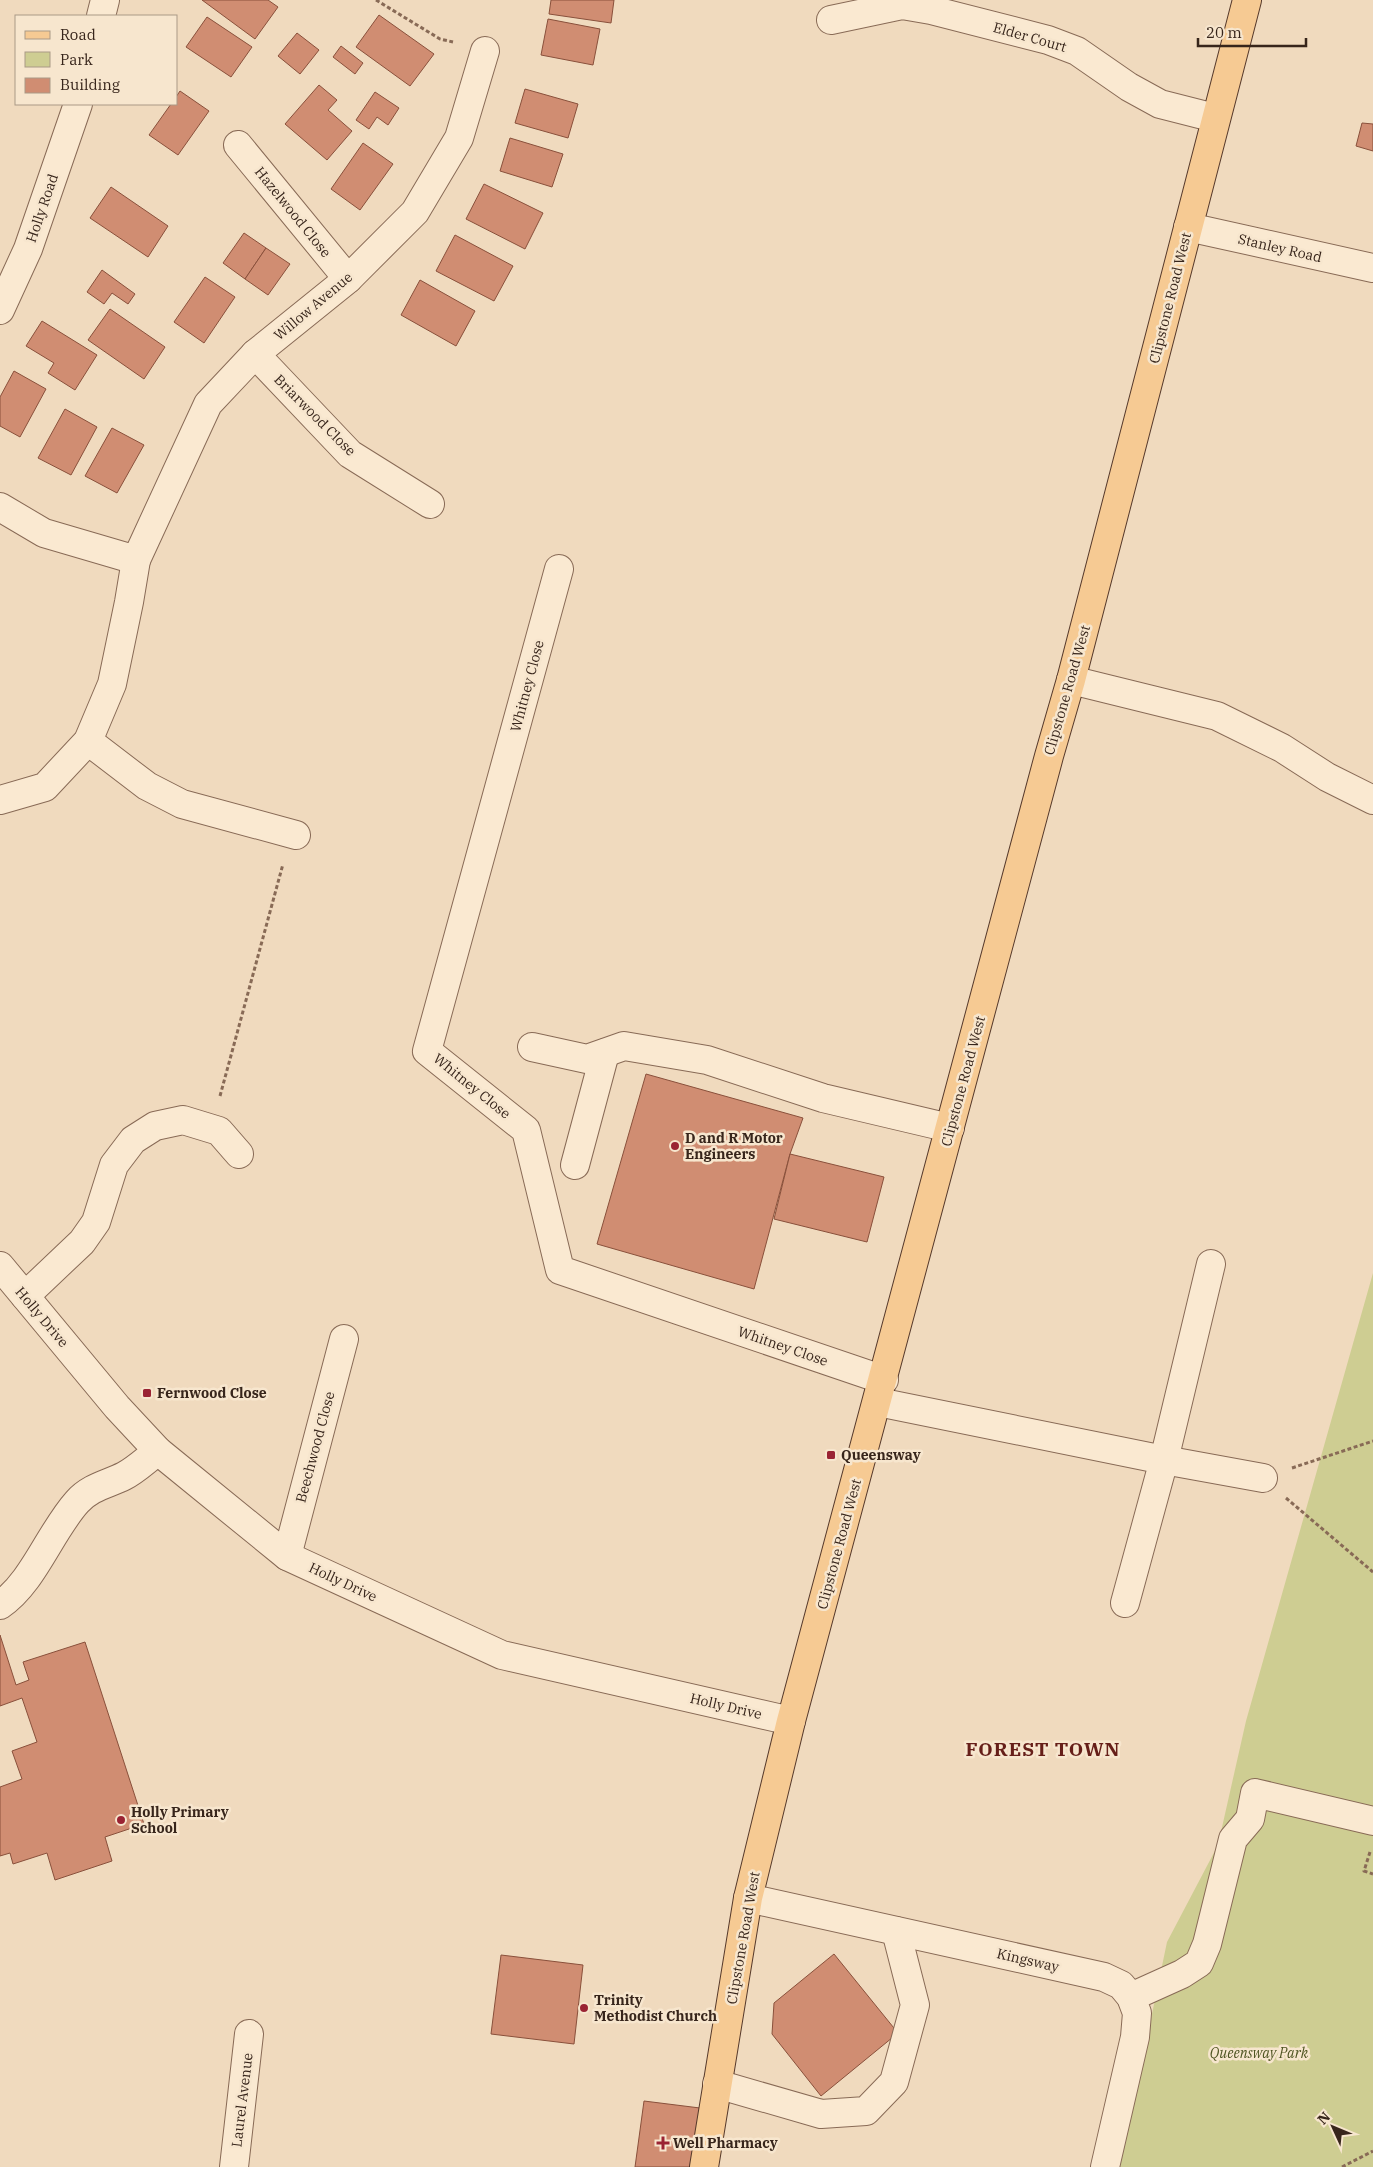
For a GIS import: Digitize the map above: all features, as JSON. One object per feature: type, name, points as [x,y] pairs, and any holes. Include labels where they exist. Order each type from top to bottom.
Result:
[{"type":"main road","name":"Clipstone Road West","points":[[704,2167],[748,1898],[791,1721],[881,1391],[1049,756],[1071,680],[1247,0]]},
{"type":"street","points":[[101,15],[105,0]]},
{"type":"street","name":"Elder Court","points":[[831,20],[902,5],[931,10],[1048,40],[1077,51],[1129,87],[1160,104],[1215,118]]},
{"type":"street","name":"Willow Avenue","points":[[0,800],[45,787],[88,741],[112,684],[136,560],[208,404],[255,354],[348,279],[415,212],[459,138],[485,51]]},
{"type":"street","name":"Holly Road","points":[[0,310],[28,249],[78,105]]},
{"type":"street","name":"Hazelwood Close","points":[[238,146],[348,279]]},
{"type":"street","name":"Stanley Road","points":[[1188,227],[1373,268]]},
{"type":"street","name":"Briarwood Close","points":[[255,354],[350,454],[430,504]]},
{"type":"street","points":[[0,507],[44,534],[136,560]]},
{"type":"street","name":"Whitney Close","points":[[558,569],[427,1051],[526,1130],[560,1270],[881,1391]]},
{"type":"street","points":[[1071,680],[1217,716],[1282,748],[1327,777],[1373,800]]},
{"type":"street","points":[[88,741],[147,786],[182,804],[293,835]]},
{"type":"street","points":[[532,1047],[587,1059],[624,1046],[707,1060],[823,1098],[950,1128]]},
{"type":"street","points":[[575,1166],[605,1053]]},
{"type":"street","points":[[25,1296],[82,1242],[96,1222],[114,1165],[133,1140],[155,1126],[183,1120],[219,1131],[239,1154]]},
{"type":"street","points":[[1125,1603],[1164,1460],[1211,1264]]},
{"type":"street","name":"Holly Drive","points":[[0,1266],[117,1407],[158,1451],[287,1556],[502,1655],[791,1721]]},
{"type":"street","name":"Beechwood Close","points":[[287,1556],[344,1339]]},
{"type":"street","points":[[881,1391],[1164,1460],[1263,1478]]},
{"type":"street","points":[[0,1605],[13,1596],[66,1516],[79,1500],[98,1486],[125,1476],[158,1451]]},
{"type":"street","points":[[1106,2167],[1134,2037],[1136,2014],[1132,1997],[1182,1974],[1199,1963],[1207,1944],[1233,1839],[1250,1820],[1255,1793],[1373,1821]]},
{"type":"street","name":"Kingsway","points":[[748,1898],[1104,1978],[1121,1985],[1132,1997]]},
{"type":"street","points":[[717,2084],[821,2114],[866,2111],[894,2082],[915,2006],[896,1931]]},
{"type":"street","name":"Laurel Avenue","points":[[234,2167],[249,2034]]},
{"type":"path","points":[[376,0],[440,39],[485,51]]},
{"type":"path","points":[[211,1128],[293,835]]},
{"type":"path","points":[[1263,1478],[1373,1441]]},
{"type":"path","points":[[1263,1478],[1373,1572]]},
{"type":"path","points":[[1371,1849],[1364,1871],[1373,1874]]},
{"type":"path","points":[[1342,2167],[1373,2151]]},
{"type":"green space","name":"Queensway Park","points":[[1373,1273],[1373,2167],[1120,2167],[1167,1942],[1218,1845],[1246,1721]]},
{"type":"building","points":[[202,0],[268,0],[278,7],[255,39]]},
{"type":"building","points":[[551,0],[614,0],[611,23],[549,14]]},
{"type":"building","points":[[379,15],[434,54],[410,86],[356,47]]},
{"type":"building","points":[[207,17],[252,47],[231,77],[186,47]]},
{"type":"building","points":[[548,19],[600,29],[593,65],[541,55]]},
{"type":"building","points":[[297,33],[319,50],[300,74],[278,56]]},
{"type":"building","points":[[341,46],[363,63],[355,74],[333,57]]},
{"type":"building","points":[[319,85],[337,100],[328,110],[352,131],[327,160],[285,124]]},
{"type":"building","points":[[525,89],[578,104],[568,138],[515,123]]},
{"type":"building","points":[[180,91],[209,111],[178,155],[149,135],[170,105],[178,105],[178,94]]},
{"type":"building","points":[[375,92],[399,108],[388,125],[377,117],[369,129],[356,120]]},
{"type":"building","points":[[1362,123],[1373,124],[1373,151],[1356,146]]},
{"type":"building","points":[[510,138],[563,154],[552,187],[500,171]]},
{"type":"building","points":[[363,143],[393,164],[360,210],[331,189]]},
{"type":"building","points":[[484,184],[543,213],[525,249],[466,219]]},
{"type":"building","points":[[111,187],[168,226],[148,257],[90,218]]},
{"type":"building","points":[[244,233],[266,248],[245,279],[223,263]]},
{"type":"building","points":[[455,235],[513,266],[494,301],[436,271]]},
{"type":"building","points":[[266,248],[290,264],[268,295],[245,279]]},
{"type":"building","points":[[102,270],[135,294],[128,304],[112,293],[104,304],[87,292]]},
{"type":"building","points":[[205,277],[235,297],[204,343],[174,322]]},
{"type":"building","points":[[420,280],[475,311],[456,346],[401,315]]},
{"type":"building","points":[[110,309],[165,347],[144,379],[88,340]]},
{"type":"building","points":[[42,321],[97,355],[75,390],[48,373],[54,363],[26,346]]},
{"type":"building","points":[[14,371],[46,389],[20,437],[0,426],[0,397]]},
{"type":"building","points":[[65,409],[97,427],[71,475],[38,458]]},
{"type":"building","points":[[112,428],[144,445],[117,493],[85,476]]},
{"type":"building","points":[[646,1074],[803,1118],[790,1154],[754,1289],[597,1244]]},
{"type":"building","points":[[790,1154],[884,1177],[867,1242],[774,1219]]},
{"type":"building","points":[[0,1635],[16,1685],[29,1680],[23,1662],[85,1642],[144,1824],[105,1837],[112,1861],[55,1880],[47,1853],[13,1864],[10,1853],[0,1856],[0,1787],[22,1779],[12,1751],[37,1742],[22,1698],[0,1706]]},
{"type":"building","points":[[834,1954],[898,2033],[821,2096],[772,2034],[774,2003]]},
{"type":"building","points":[[501,1955],[583,1965],[574,2044],[491,2034]]},
{"type":"building","points":[[644,2101],[700,2108],[692,2167],[635,2167]]},
{"type":"place","name":"D and R Motor Engineers","points":[[675,1146]]},
{"type":"place","name":"Fernwood Close","points":[[147,1393]]},
{"type":"place","name":"Queensway","points":[[831,1455]]},
{"type":"place","name":"Holly Primary School","points":[[121,1820]]},
{"type":"place","name":"Trinity Methodist Church","points":[[584,2008]]},
{"type":"place","name":"Well Pharmacy","points":[[663,2143]]},
{"type":"district","name":"FOREST TOWN","points":[[1043,1749]]}]
